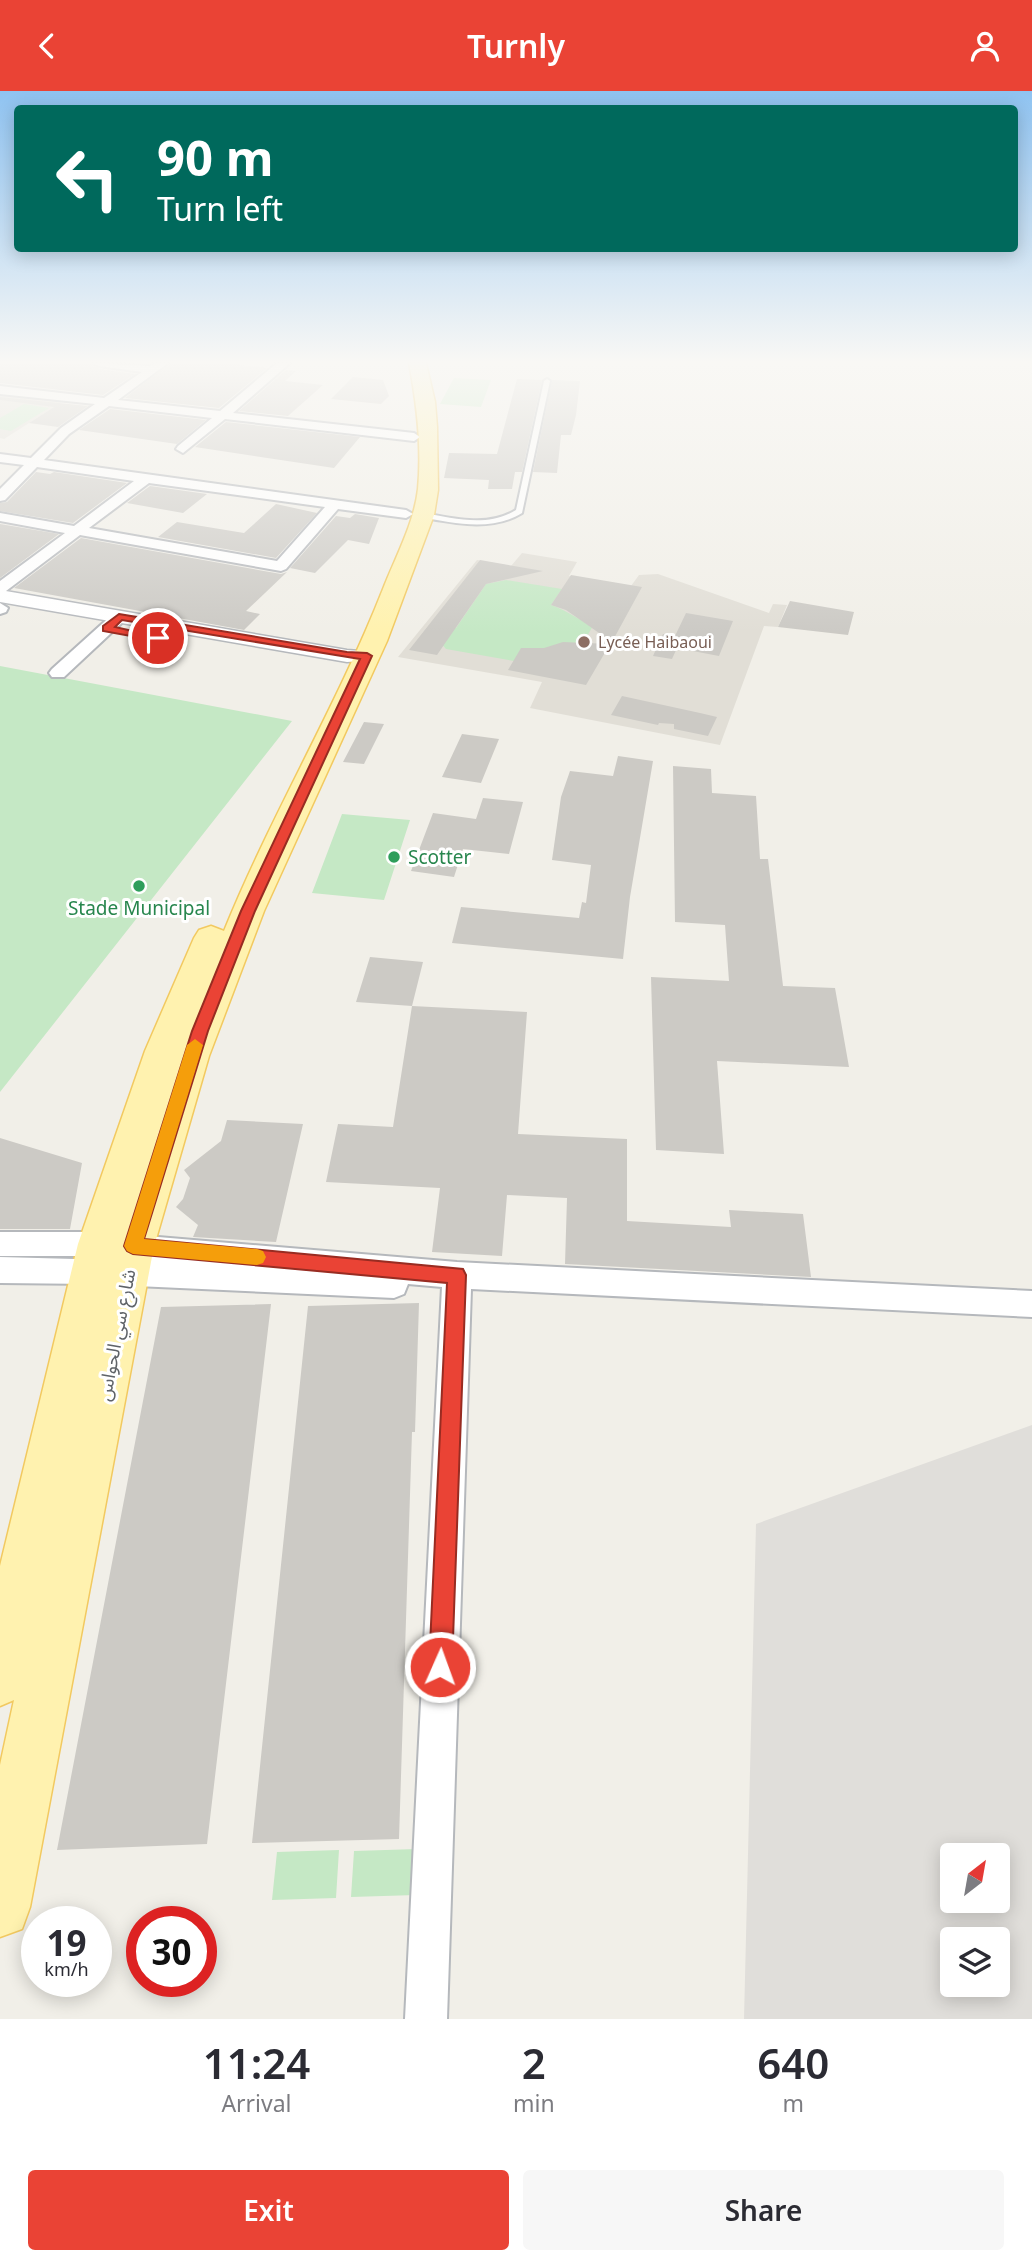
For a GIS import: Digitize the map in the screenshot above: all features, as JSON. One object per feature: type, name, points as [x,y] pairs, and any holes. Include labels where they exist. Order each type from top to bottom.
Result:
[{"type":"main road","points":[[413,453],[414,515]]},
{"type":"main road","points":[[414,515],[428,490],[428,453]]},
{"type":"main road","name":"شارع سي الحواس","points":[[0,1679],[113,1259],[248,911],[354,663],[379,631],[414,515]]},
{"type":"main road","name":"شارع سي الحواس","points":[[0,1907],[113,1259]]},
{"type":"street","points":[[2,491],[40,453]]},
{"type":"street","points":[[0,458],[414,515]]},
{"type":"street","points":[[0,588],[148,477]]},
{"type":"street","points":[[0,517],[281,566],[335,505]]},
{"type":"street","points":[[0,596],[113,623]]},
{"type":"street","points":[[0,608],[113,623],[354,663]]},
{"type":"street","points":[[58,673],[113,623]]},
{"type":"street","points":[[0,1244],[113,1259],[456,1281],[1032,1304]]},
{"type":"street","points":[[0,1271],[113,1259]]},
{"type":"street","points":[[426,2019],[456,1281]]},
{"type":"lane","points":[[414,515],[490,522],[505,519],[519,511],[531,453]]},
{"type":"shaded area","name":"Lycée Haibaoui","points":[[522,553],[577,562],[569,576],[631,586],[639,575],[658,574],[769,613],[773,604],[787,605],[778,627],[764,626],[720,745],[530,708],[542,682],[398,657],[477,560],[511,566]]},
{"type":"shaded area","points":[[1032,1425],[1032,2019],[744,2019],[756,1524]]},
{"type":"green space","points":[[506,580],[562,589],[551,605],[594,624],[582,645],[514,661],[446,649],[440,642],[452,628],[456,628],[486,584]]},
{"type":"green space","points":[[0,666],[292,721],[0,1092]]},
{"type":"green space","points":[[342,814],[410,820],[384,900],[312,893]]},
{"type":"green space","points":[[417,1849],[416,1895],[351,1897],[354,1851]]},
{"type":"green space","points":[[339,1850],[336,1898],[272,1900],[277,1852]]},
{"type":"building","points":[[235,453],[347,453],[334,468]]},
{"type":"building","points":[[449,453],[526,453],[522,472],[515,472],[512,489],[488,489],[489,480],[444,478]]},
{"type":"building","points":[[537,453],[559,453],[557,473],[533,472]]},
{"type":"building","points":[[36,472],[54,472],[127,483],[73,523],[0,511],[0,503],[7,502]]},
{"type":"building","points":[[150,486],[207,494],[183,513],[127,503]]},
{"type":"building","points":[[276,504],[317,513],[276,558],[158,537],[177,522],[244,533]]},
{"type":"building","points":[[355,514],[379,518],[369,544],[348,540],[315,573],[290,568],[336,516],[350,518]]},
{"type":"building","points":[[0,524],[59,534],[0,578]]},
{"type":"building","points":[[81,538],[281,574],[287,572],[246,611],[260,614],[244,630],[14,588]]},
{"type":"building","points":[[480,560],[543,571],[486,584],[437,655],[409,650]]},
{"type":"building","points":[[571,575],[642,587],[612,642],[566,610],[551,605]]},
{"type":"building","points":[[790,601],[854,612],[848,635],[778,627]]},
{"type":"building","points":[[686,613],[733,621],[719,656],[677,648],[672,659],[653,656],[663,634],[675,636]]},
{"type":"building","points":[[563,642],[610,644],[586,685],[508,670],[521,648],[544,648]]},
{"type":"building","points":[[622,696],[717,717],[708,736],[674,729],[674,724],[658,725],[611,715]]},
{"type":"building","points":[[364,722],[384,724],[364,764],[343,762]]},
{"type":"building","points":[[462,734],[499,739],[481,783],[442,777]]},
{"type":"building","points":[[618,756],[653,761],[630,897],[623,959],[452,943],[461,907],[579,918],[582,902],[586,903],[591,865],[552,860],[561,797],[570,771],[613,776]]},
{"type":"building","points":[[673,766],[711,769],[712,793],[756,796],[760,859],[768,859],[783,986],[835,988],[849,1067],[717,1061],[724,1154],[656,1150],[651,977],[729,981],[725,925],[675,922]]},
{"type":"building","points":[[483,798],[523,802],[509,854],[463,849],[454,877],[411,871],[433,813],[476,819]]},
{"type":"building","points":[[370,957],[423,962],[412,1006],[356,1002]]},
{"type":"building","points":[[412,1006],[527,1012],[518,1134],[627,1139],[627,1221],[731,1227],[729,1210],[803,1214],[811,1277],[565,1264],[567,1198],[507,1195],[502,1256],[432,1252],[440,1188],[326,1182],[338,1124],[393,1127]]},
{"type":"building","points":[[227,1120],[303,1124],[276,1242],[193,1237],[198,1225],[176,1207],[183,1199],[190,1178],[184,1170],[221,1141]]},
{"type":"building","points":[[0,1138],[82,1163],[70,1229],[0,1229]]},
{"type":"building","points":[[419,1303],[415,1432],[412,1432],[399,1839],[252,1843],[308,1306]]},
{"type":"building","points":[[271,1304],[207,1844],[57,1850],[161,1307]]},
{"type":"slow traffic","points":[[195,1045],[133,1246],[257,1257]]},
{"type":"place","name":"Lycée Haibaoui","points":[[584,642]]},
{"type":"place","name":"Scotter","points":[[394,857]]},
{"type":"place","name":"Stade Municipal","points":[[139,886]]},
{"type":"route","points":[[158,638],[107,628],[119,617],[347,656],[367,656],[248,911],[200,1031],[133,1246],[457,1275],[440,1667]]}]
